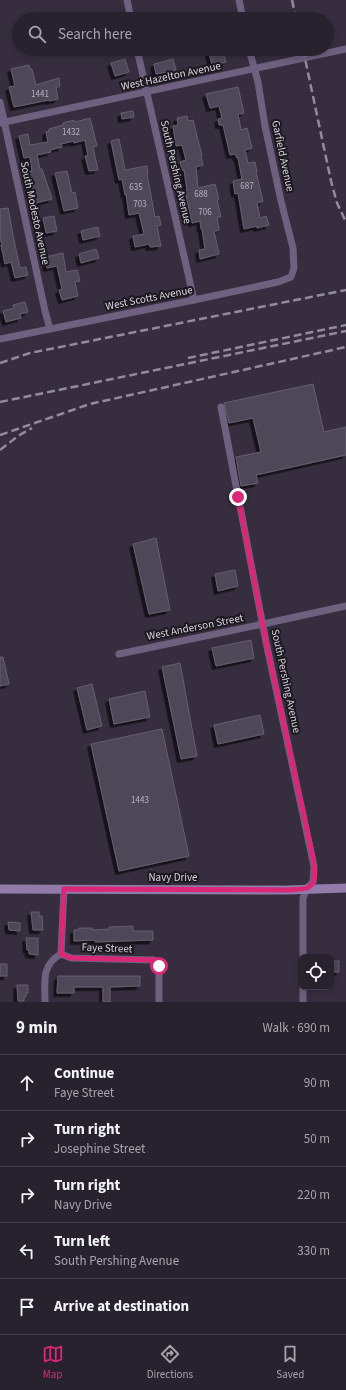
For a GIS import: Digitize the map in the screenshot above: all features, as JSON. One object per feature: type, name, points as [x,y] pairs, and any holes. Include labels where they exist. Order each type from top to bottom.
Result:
[{"type":"street","points":[[127,0],[130,12]]},
{"type":"street","points":[[239,0],[242,12]]},
{"type":"street","name":"West Hazelton Avenue","points":[[334,52],[346,49]]},
{"type":"street","name":"South Pershing Avenue","points":[[138,56],[194,300]]},
{"type":"street","name":"Garfield Avenue","points":[[251,56],[281,201],[293,248],[294,268]]},
{"type":"street","name":"West Hazelton Avenue","points":[[2,123],[314,56]]},
{"type":"street","name":"South Modesto Avenue","points":[[0,102],[2,123],[15,173],[50,329]]},
{"type":"street","name":"West Scotts Avenue","points":[[0,338],[278,282],[291,277],[294,268]]},
{"type":"street","name":"South Pershing Avenue","points":[[221,407],[263,624],[314,866],[313,882],[307,888],[303,898],[303,954]]},
{"type":"street","name":"West Anderson Street","points":[[119,654],[346,606]]},
{"type":"street","name":"Navy Drive","points":[[0,889],[287,890],[307,888],[346,888]]},
{"type":"street","points":[[45,1002],[45,978],[48,967],[53,958],[61,954],[64,889]]},
{"type":"street","name":"Faye Street","points":[[61,954],[71,958],[154,960],[159,966],[159,1002]]},
{"type":"street","points":[[303,990],[303,1002]]},
{"type":"building","points":[[210,56],[224,56],[226,62],[212,65]]},
{"type":"building","points":[[125,59],[129,72],[115,76],[111,63]]},
{"type":"building","points":[[173,59],[176,70],[156,74],[154,64]]},
{"type":"building","points":[[29,65],[30,69],[32,69],[36,85],[59,78],[60,86],[56,88],[58,99],[14,107],[9,87],[15,86],[11,69]]},
{"type":"building","points":[[238,87],[244,113],[238,114],[241,130],[247,128],[252,148],[245,150],[248,163],[255,162],[263,201],[257,203],[260,218],[266,216],[269,225],[257,228],[257,226],[244,229],[238,193],[235,194],[233,181],[242,179],[238,158],[235,154],[230,155],[223,125],[219,125],[218,119],[222,118],[219,106],[210,108],[206,94]]},
{"type":"building","points":[[133,111],[134,117],[122,119],[121,113]]},
{"type":"building","points":[[187,116],[188,121],[193,120],[202,156],[203,165],[196,167],[198,188],[215,184],[219,199],[217,200],[221,217],[217,217],[219,230],[214,231],[219,254],[200,259],[199,250],[205,249],[202,229],[200,221],[192,223],[185,191],[187,190],[184,170],[182,170],[180,162],[186,160],[182,145],[176,146],[173,126],[178,125],[177,118]]},
{"type":"building","points":[[90,118],[97,146],[93,147],[98,170],[89,171],[85,156],[88,156],[85,140],[61,144],[62,147],[50,150],[51,152],[37,155],[40,169],[42,169],[52,199],[36,203],[31,181],[28,182],[26,172],[32,171],[30,157],[24,158],[19,136],[28,134],[30,145],[48,142],[46,132],[49,131],[49,129],[74,120],[75,122]]},
{"type":"building","points":[[119,139],[125,170],[147,166],[147,174],[155,217],[159,216],[161,225],[157,226],[161,246],[150,247],[149,244],[135,247],[133,236],[144,234],[139,213],[129,215],[122,179],[119,180],[111,141]]},
{"type":"building","points":[[67,171],[72,193],[75,192],[78,208],[64,211],[55,173]]},
{"type":"building","points":[[8,208],[20,268],[26,267],[28,275],[15,278],[11,262],[5,264],[0,237],[0,209]]},
{"type":"building","points":[[54,216],[57,231],[46,233],[43,218]]},
{"type":"building","points":[[98,227],[100,236],[83,240],[81,231]]},
{"type":"building","points":[[96,249],[99,258],[81,263],[79,254]]},
{"type":"building","points":[[63,253],[66,272],[77,270],[80,281],[75,282],[78,296],[62,300],[59,290],[62,289],[57,266],[47,268],[45,257]]},
{"type":"building","points":[[25,302],[28,312],[20,314],[21,318],[6,322],[3,311],[14,308],[13,305]]},
{"type":"building","points":[[313,384],[324,432],[346,427],[346,455],[256,475],[258,483],[241,486],[236,457],[261,452],[253,418],[229,423],[224,403]]},
{"type":"building","points":[[156,538],[170,610],[149,614],[133,544]]},
{"type":"building","points":[[235,570],[238,586],[218,591],[215,574]]},
{"type":"building","points":[[251,640],[254,658],[216,666],[212,648]]},
{"type":"building","points":[[0,657],[3,657],[9,684],[0,686]]},
{"type":"building","points":[[180,663],[197,756],[181,759],[162,667]]},
{"type":"building","points":[[92,684],[102,726],[87,730],[77,688]]},
{"type":"building","points":[[145,691],[150,717],[114,724],[109,699]]},
{"type":"building","points":[[260,715],[264,734],[218,744],[214,725]]},
{"type":"building","points":[[162,729],[189,856],[119,871],[91,744]]},
{"type":"building","points":[[31,912],[39,912],[39,916],[42,916],[43,930],[33,930]]},
{"type":"building","points":[[8,922],[20,923],[20,931],[9,930]]},
{"type":"building","points":[[133,926],[133,931],[153,931],[153,940],[95,942],[95,940],[74,941],[74,930],[79,930],[79,928],[92,928],[92,930],[109,929],[109,927]]},
{"type":"building","points":[[26,938],[38,938],[38,955],[29,954],[29,950],[27,950]]},
{"type":"building","points":[[334,961],[339,961],[339,972],[334,972]]},
{"type":"building","points":[[0,964],[7,964],[7,976],[0,976]]},
{"type":"building","points":[[58,976],[140,976],[140,986],[110,987],[110,1002],[103,1002],[103,987],[74,987],[74,993],[57,993]]},
{"type":"building","points":[[17,985],[28,985],[28,993],[26,993],[26,997],[24,997],[24,1001],[18,1001]]},
{"type":"railway","points":[[292,0],[295,12]]},
{"type":"railway","points":[[304,56],[331,181],[337,203],[346,222]]},
{"type":"railway","points":[[0,363],[30,353],[346,290]]},
{"type":"railway","points":[[188,358],[346,325]]},
{"type":"railway","points":[[0,402],[346,331]]},
{"type":"railway","points":[[0,435],[90,404],[346,347]]},
{"type":"railway","points":[[0,450],[18,436],[32,428]]},
{"type":"route","points":[[159,966],[154,960],[71,958],[61,954],[64,889],[287,890],[307,888],[313,882],[314,877],[312,853],[266,642],[238,497]]}]
